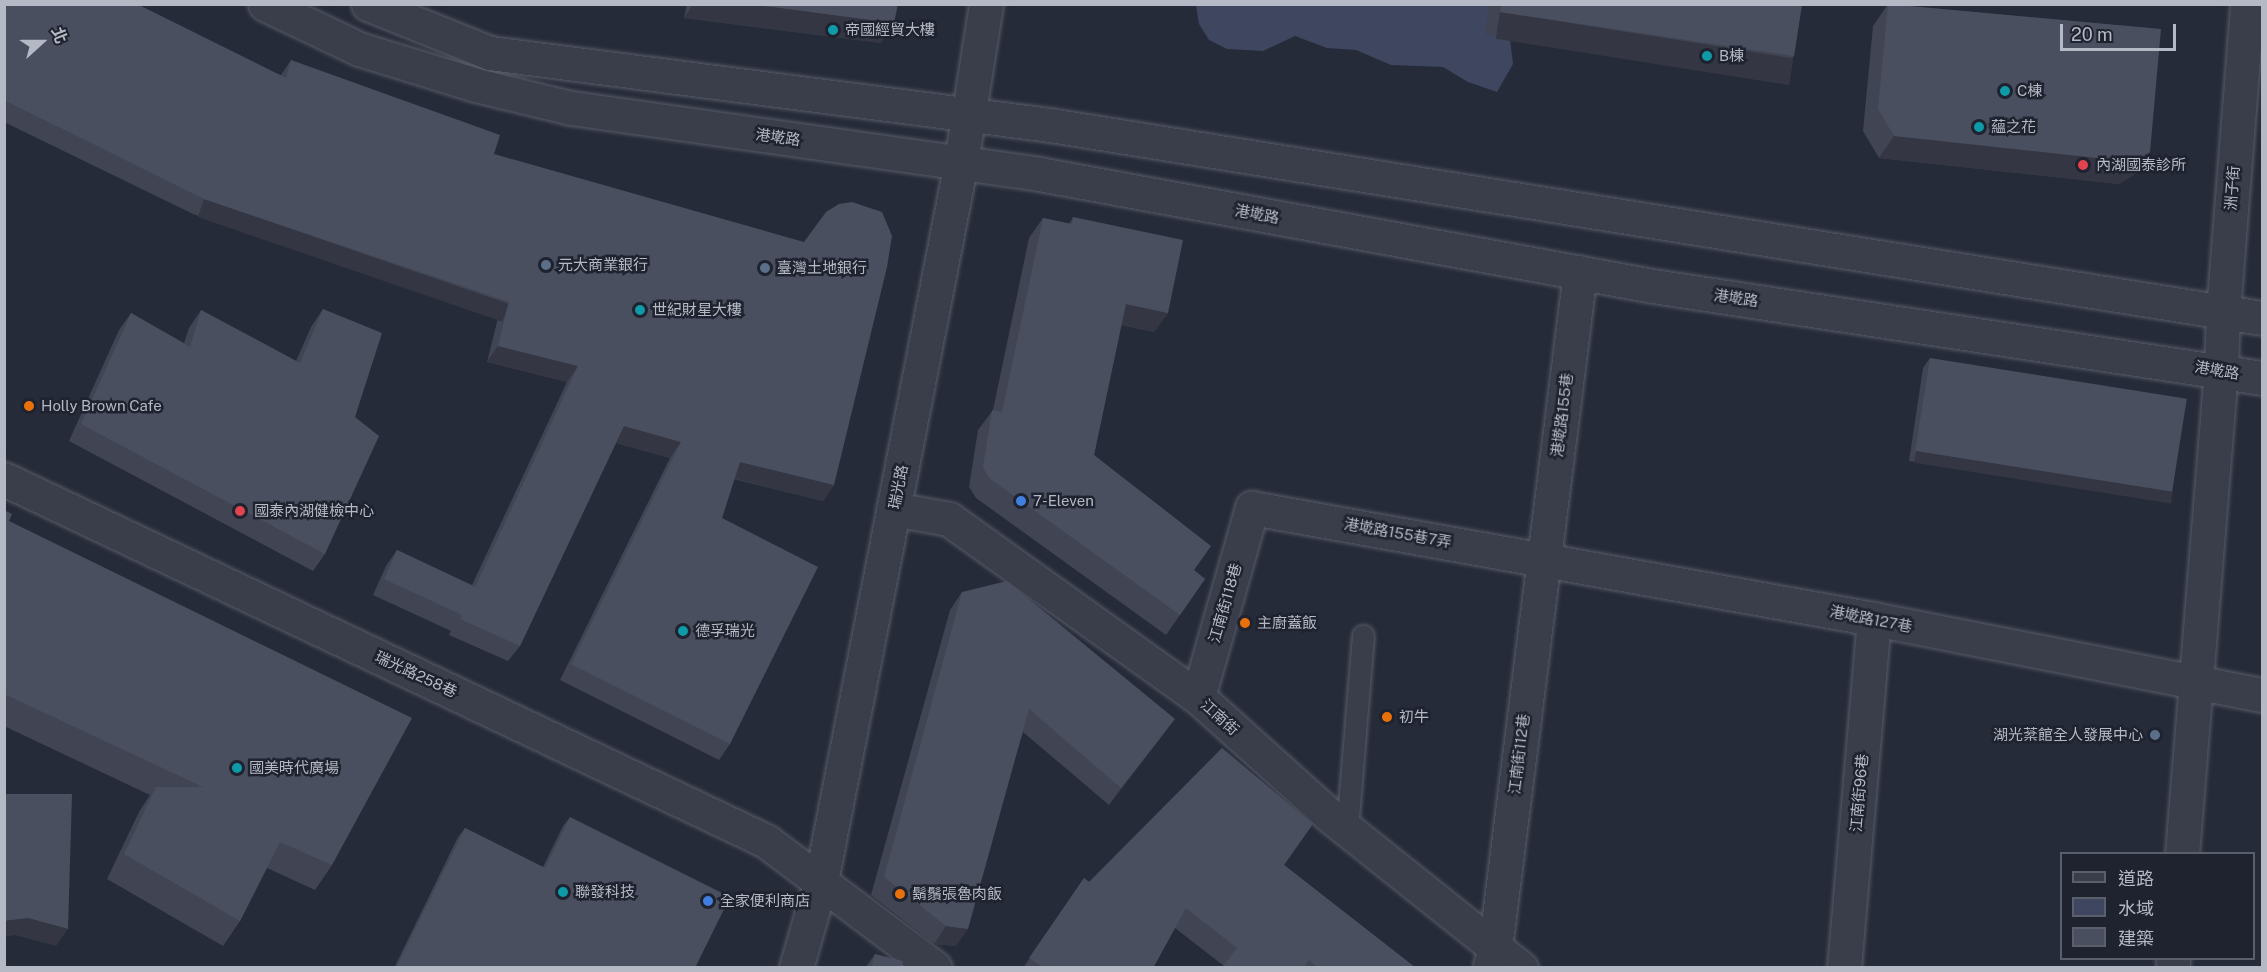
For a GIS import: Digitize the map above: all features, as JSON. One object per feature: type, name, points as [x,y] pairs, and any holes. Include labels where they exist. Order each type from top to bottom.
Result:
[{"type":"street","name":"港墘路","points":[[265,4],[359,49],[476,85],[571,108],[962,162],[1653,286],[2262,378]]},
{"type":"street","points":[[368,4],[490,53],[1062,127],[2262,318]]},
{"type":"street","name":"瑞光路","points":[[796,968],[821,881],[962,162],[986,4]]},
{"type":"street","name":"洲子街","points":[[2221,371],[2223,312],[2247,4]]},
{"type":"street","name":"港墘路155巷","points":[[1544,559],[1580,272]]},
{"type":"street","points":[[2182,852],[2221,371]]},
{"type":"street","name":"瑞光路258巷","points":[[4,478],[766,841],[935,968]]},
{"type":"street","name":"港墘路155巷7弄","points":[[1252,508],[1544,559]]},
{"type":"street","name":"江南街118巷","points":[[1198,697],[1252,508]]},
{"type":"street","name":"江南街","points":[[893,509],[949,519],[1198,697],[1492,958],[1521,968]]},
{"type":"street","name":"港墘路127巷","points":[[1544,559],[1874,619],[2262,695]]},
{"type":"street","name":"江南街112巷","points":[[1492,958],[1544,559]]},
{"type":"street","name":"江南街96巷","points":[[1844,968],[1874,619]]},
{"type":"lane","points":[[1347,830],[1363,636]]},
{"type":"water","points":[[1196,5],[1506,5],[1513,64],[1497,92],[1468,82],[1443,67],[1391,65],[1356,50],[1327,48],[1295,36],[1263,51],[1227,49],[1209,40],[1199,24]]},
{"type":"building","points":[[4,4],[137,4],[286,78],[291,60],[500,135],[494,154],[804,242],[826,212],[839,204],[852,202],[882,212],[892,236],[887,267],[834,485],[740,462],[722,518],[818,567],[730,744],[571,664],[681,442],[624,426],[520,646],[460,619],[462,615],[384,579],[397,550],[475,587],[578,366],[498,346],[509,302],[204,199],[4,100]]},
{"type":"building","points":[[750,4],[898,4],[894,23]]},
{"type":"building","points":[[1502,4],[1802,4],[1794,56],[1500,12]]},
{"type":"building","name":"C棟","points":[[1888,4],[2161,29],[2150,152],[2134,162],[1894,136],[1878,109]]},
{"type":"building","points":[[1073,217],[1183,240],[1168,313],[1126,304],[1094,455],[1211,546],[1194,570],[1205,579],[1180,615],[989,478],[983,467],[992,410],[1002,412],[1043,218],[1072,224]]},
{"type":"building","points":[[323,309],[382,333],[355,417],[379,436],[325,554],[81,424],[131,313],[190,347],[201,310],[300,363]]},
{"type":"building","points":[[1930,358],[2187,399],[2172,492],[1915,451]]},
{"type":"building","name":"國美時代廣場","points":[[4,510],[12,514],[9,521],[412,718],[332,865],[280,842],[240,921],[124,854],[156,787],[203,787],[4,694]]},
{"type":"building","points":[[1007,581],[1175,719],[1121,788],[1029,709],[968,929],[946,926],[884,877],[962,592]]},
{"type":"building","points":[[1222,748],[1313,824],[1284,865],[1416,968],[1318,968],[1309,960],[1303,968],[1222,968],[1237,948],[1186,908],[1153,968],[1045,968],[1029,958],[1084,878],[1089,882]]},
{"type":"building","points":[[4,794],[72,794],[68,929],[28,918],[4,921]]},
{"type":"building","name":"聯發科技","points":[[570,817],[730,897],[695,968],[396,968],[465,828],[545,868]]},
{"type":"building","points":[[875,954],[903,961],[902,968],[871,968]]},
{"type":"place","name":"帝國經貿大樓","points":[[833,30]]},
{"type":"place","name":"B棟","points":[[1707,56]]},
{"type":"place","name":"C棟","points":[[2005,91]]},
{"type":"place","name":"蘊之花","points":[[1979,127]]},
{"type":"place","name":"內湖國泰診所","points":[[2083,165]]},
{"type":"place","name":"元大商業銀行","points":[[546,265]]},
{"type":"place","name":"臺灣土地銀行","points":[[765,268]]},
{"type":"place","name":"世紀財星大樓","points":[[640,310]]},
{"type":"place","name":"Holly Brown Cafe","points":[[29,406]]},
{"type":"place","name":"7-Eleven","points":[[1021,501]]},
{"type":"place","name":"國泰內湖健檢中心","points":[[240,511]]},
{"type":"place","name":"主廚蓋飯","points":[[1245,623]]},
{"type":"place","name":"德孚瑞光","points":[[683,631]]},
{"type":"place","name":"初牛","points":[[1387,717]]},
{"type":"place","name":"湖光棻館全人發展中心","points":[[2155,735]]},
{"type":"place","name":"國美時代廣場","points":[[237,768]]},
{"type":"place","name":"聯發科技","points":[[563,892]]},
{"type":"place","name":"鬍鬚張魯肉飯","points":[[900,894]]},
{"type":"place","name":"全家便利商店","points":[[708,901]]}]
